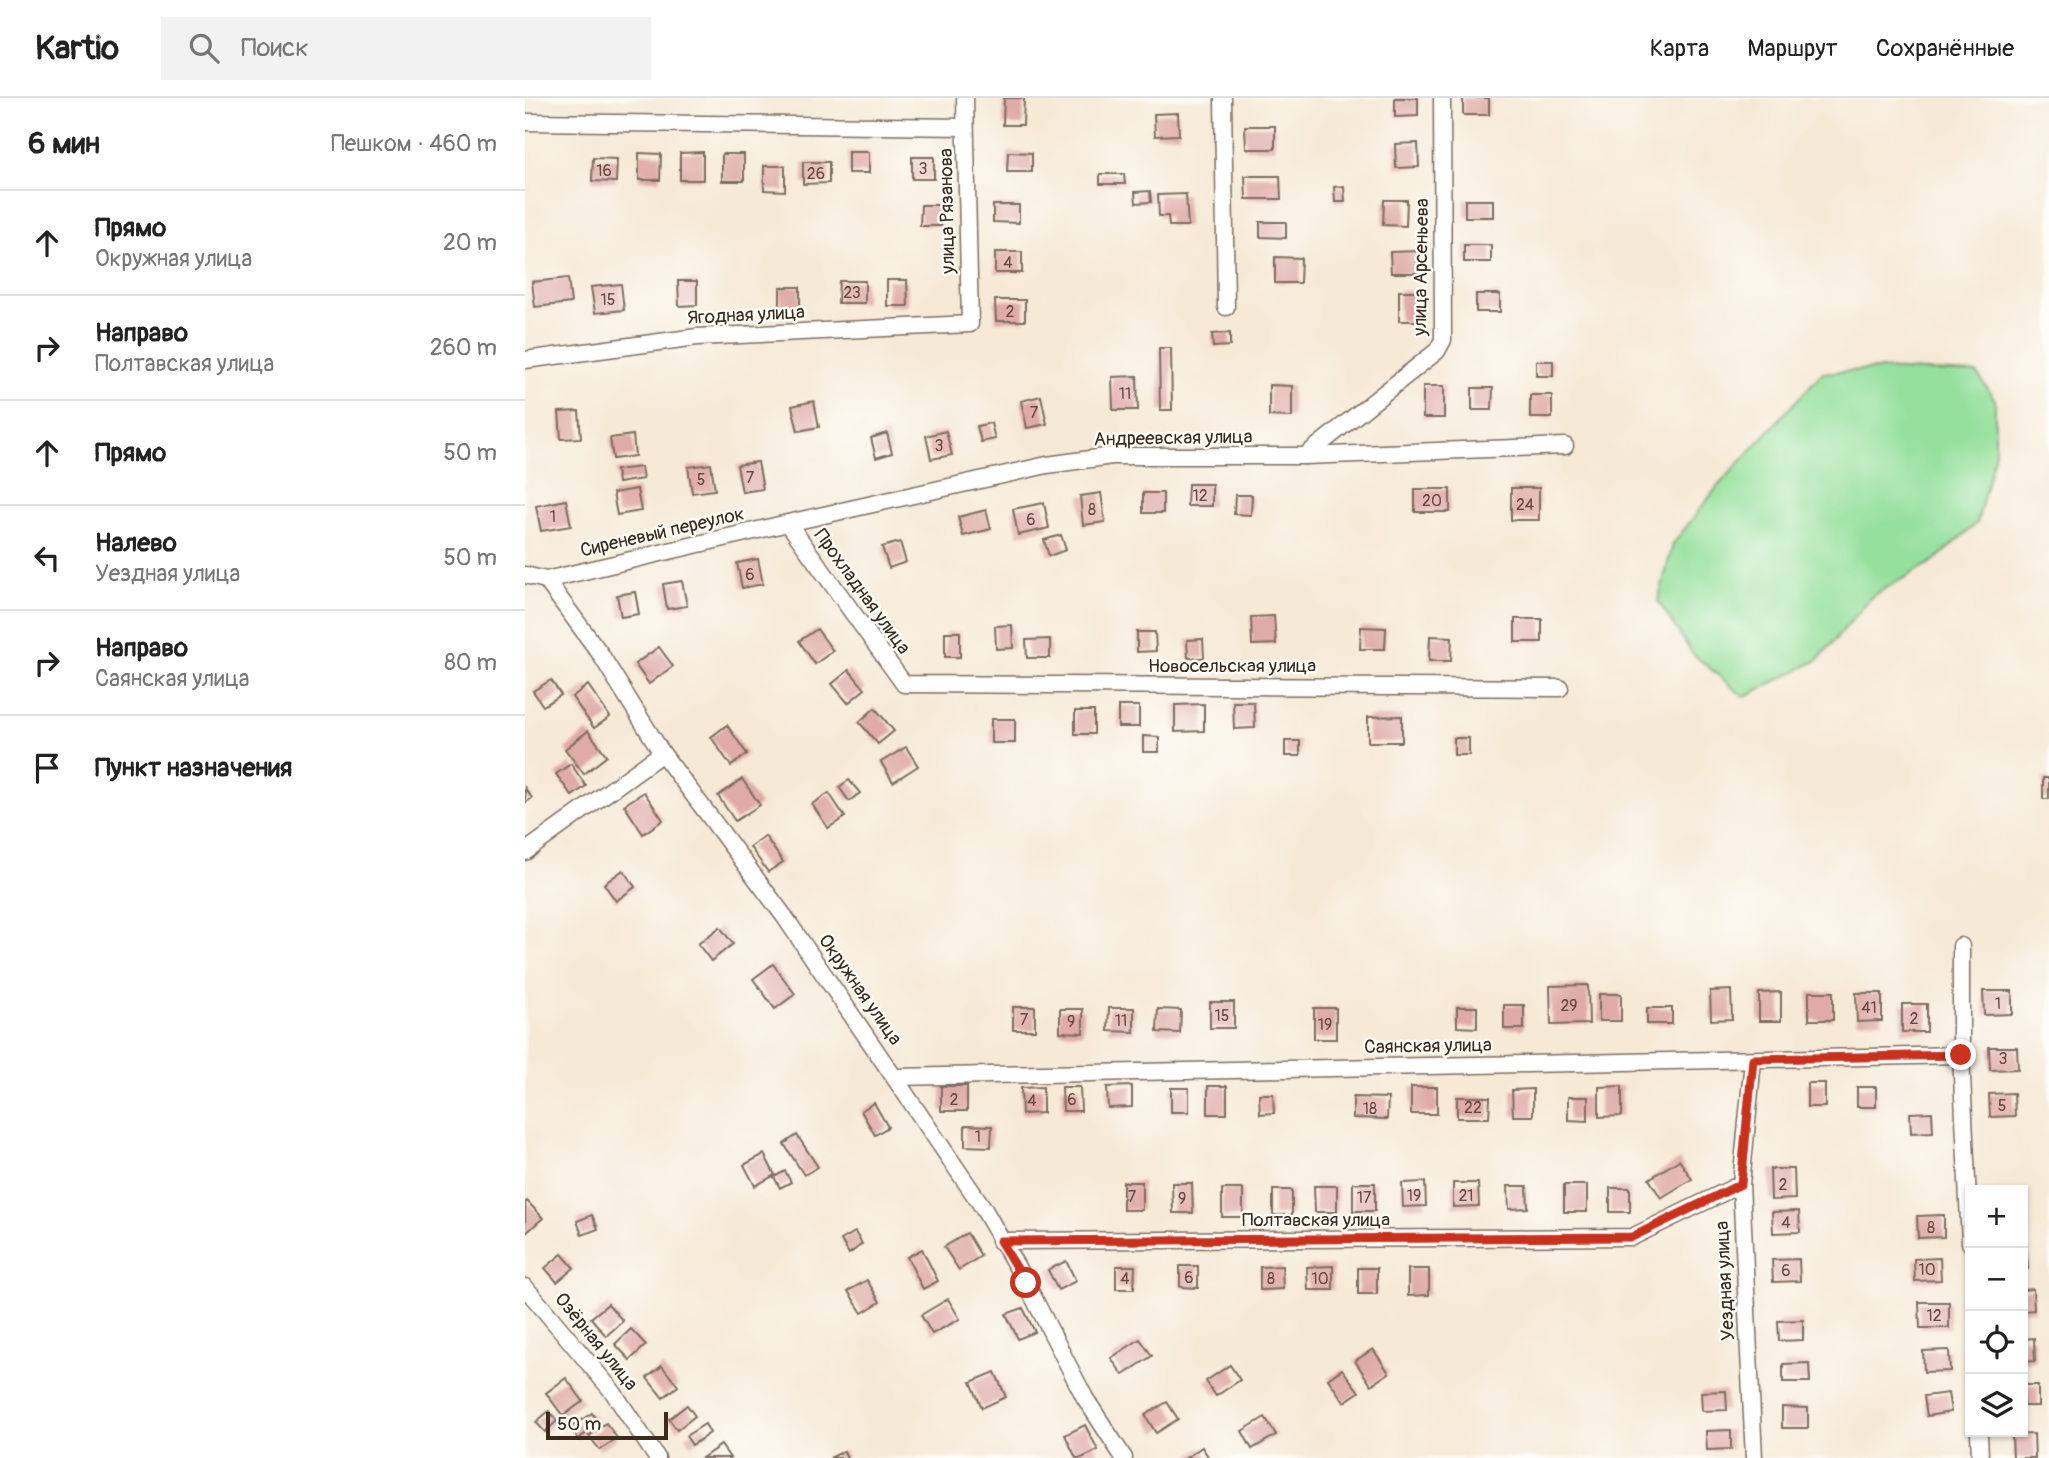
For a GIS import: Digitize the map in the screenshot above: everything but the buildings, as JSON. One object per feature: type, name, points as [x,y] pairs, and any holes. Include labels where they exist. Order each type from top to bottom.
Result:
[{"type":"street","name":"улица Рязанова","points":[[965,98],[970,324]]},
{"type":"street","points":[[1223,98],[1226,307]]},
{"type":"street","name":"улица Арсеньева","points":[[1305,456],[1437,351],[1443,340],[1443,98]]},
{"type":"street","points":[[525,122],[965,127]]},
{"type":"street","name":"Ягодная улица","points":[[525,360],[697,337],[970,324]]},
{"type":"street","name":"Андреевская улица","points":[[788,523],[1047,465],[1112,456],[1305,456],[1565,446]]},
{"type":"street","name":"Сиреневый переулок","points":[[546,580],[788,523]]},
{"type":"street","name":"Прохладная улица","points":[[788,523],[904,684]]},
{"type":"street","points":[[525,575],[546,580]]},
{"type":"street","name":"Окружная улица","points":[[546,580],[599,652],[661,753],[771,898],[982,1206],[1026,1283],[1085,1398],[1124,1458]]},
{"type":"street","name":"Новосельская улица","points":[[904,684],[1560,688]]},
{"type":"street","points":[[525,852],[661,753]]},
{"type":"street","points":[[1961,946],[1961,1055],[1967,1185]]},
{"type":"street","name":"Саянская улица","points":[[896,1077],[1961,1055]]},
{"type":"street","name":"Уездная улица","points":[[1753,1059],[1741,1184],[1754,1458]]},
{"type":"street","name":"Полтавская улица","points":[[1000,1241],[1632,1237],[1741,1184]]},
{"type":"street","name":"Озёрная улица","points":[[525,1287],[614,1392],[657,1458]]},
{"type":"street","points":[[1979,1437],[1980,1458]]},
{"type":"green space","points":[[1877,369],[1977,373],[1995,400],[1995,452],[1977,523],[1934,561],[1872,596],[1818,660],[1744,697],[1692,653],[1658,601],[1673,544],[1719,485],[1822,373]]},
{"type":"route","points":[[1026,1283],[1000,1241],[1632,1237],[1741,1184],[1753,1059],[1961,1055]]}]
